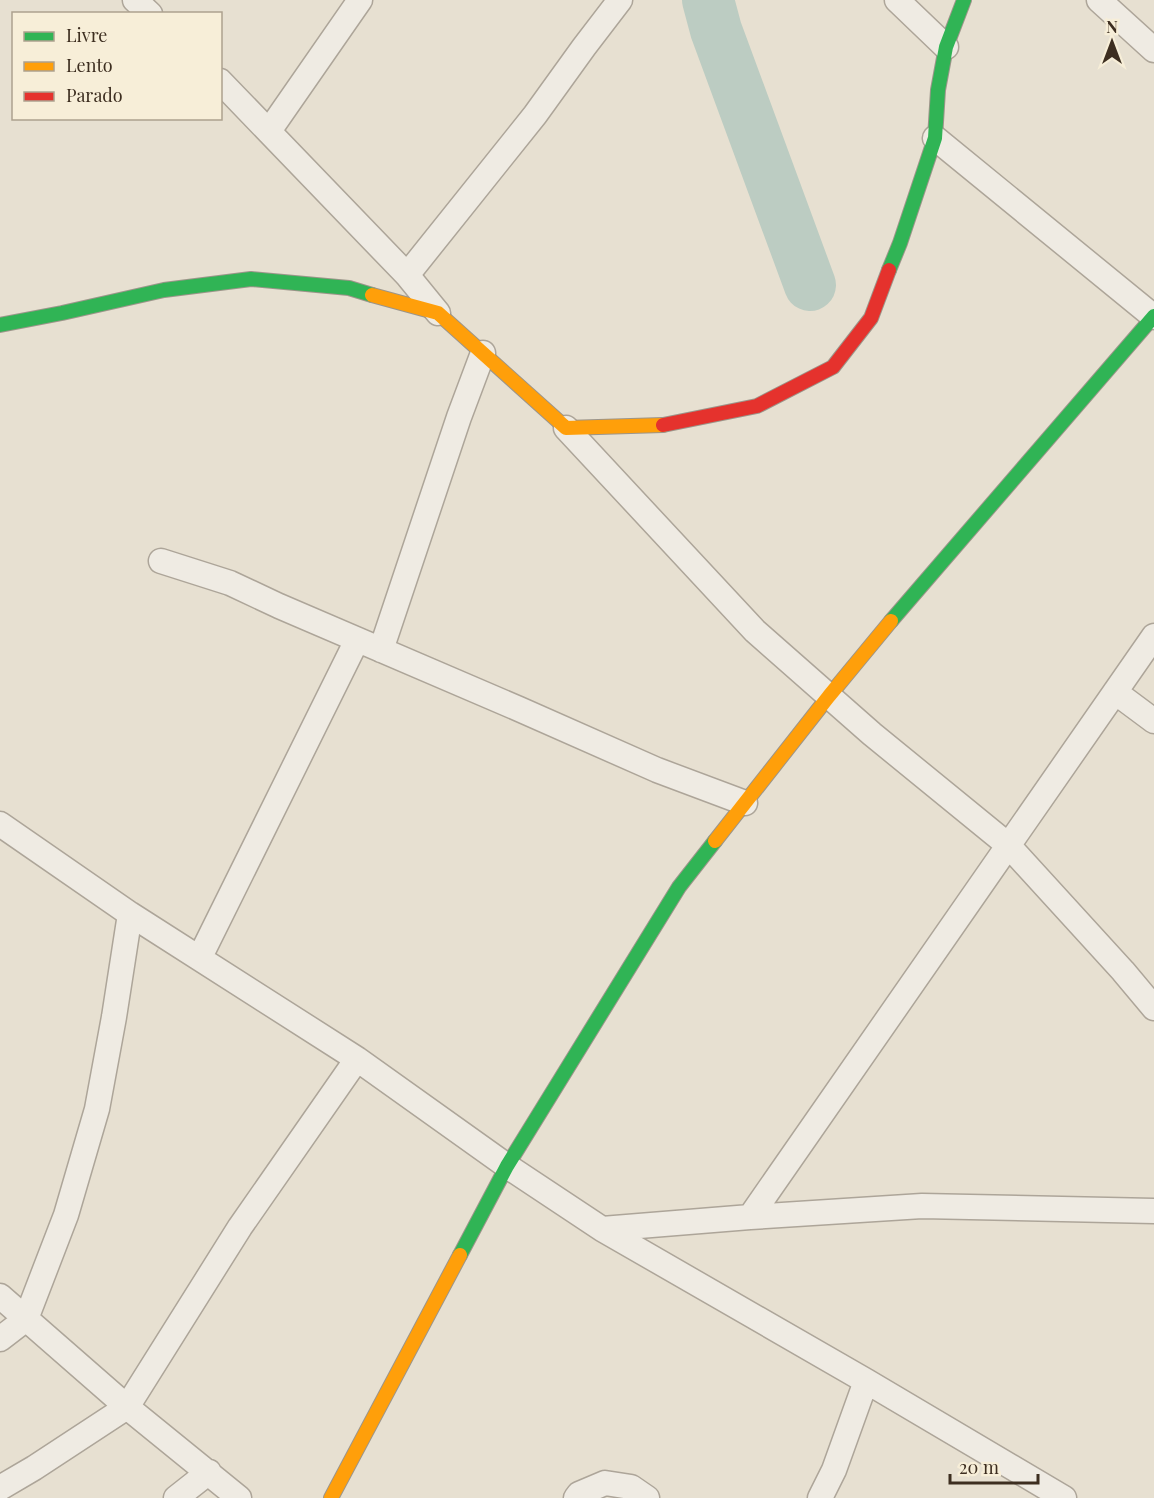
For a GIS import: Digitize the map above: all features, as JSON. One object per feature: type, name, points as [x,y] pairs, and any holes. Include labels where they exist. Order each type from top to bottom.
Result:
[{"type":"street","points":[[135,0],[148,12]]},
{"type":"street","points":[[269,131],[360,0]]},
{"type":"street","points":[[407,275],[535,116],[620,0]]},
{"type":"street","points":[[897,0],[946,47]]},
{"type":"street","points":[[566,428],[660,425],[757,406],[833,367],[871,318],[900,243],[935,138],[938,90],[946,47],[964,0]]},
{"type":"street","points":[[1099,0],[1154,50]]},
{"type":"street","points":[[222,83],[407,275],[438,314],[566,428],[755,630],[872,734],[1008,845],[1154,1008]]},
{"type":"street","points":[[331,1498],[507,1166],[679,887],[829,696],[896,615],[1154,316],[935,138]]},
{"type":"street","points":[[0,325],[62,314],[164,290],[251,279],[349,288],[438,314]]},
{"type":"street","points":[[381,650],[459,417],[483,353]]},
{"type":"street","points":[[161,561],[230,584],[657,770],[745,804]]},
{"type":"street","points":[[750,1217],[1154,636]]},
{"type":"street","points":[[200,957],[357,640]]},
{"type":"street","points":[[1115,692],[1154,721]]},
{"type":"street","points":[[0,824],[130,914],[357,1059],[507,1166],[602,1229],[1064,1498]]},
{"type":"street","points":[[0,1339],[27,1318],[66,1215],[97,1109],[130,914]]},
{"type":"street","points":[[0,1488],[127,1407],[240,1227],[357,1059]]},
{"type":"street","points":[[602,1229],[922,1206],[1154,1211]]},
{"type":"street","points":[[0,1296],[127,1407],[239,1498]]},
{"type":"street","points":[[820,1498],[834,1470],[866,1381]]},
{"type":"street","points":[[176,1498],[209,1472]]},
{"type":"street","points":[[576,1498],[579,1494],[605,1483],[631,1487],[647,1498]]},
{"type":"waterway","points":[[708,0],[716,30],[810,285]]},
{"type":"traffic: fast","points":[[889,270],[935,138],[938,90],[946,47],[964,0]]},
{"type":"traffic: fast","points":[[0,325],[164,290],[251,279],[349,288],[372,295]]},
{"type":"traffic: fast","points":[[891,621],[1154,316]]},
{"type":"traffic: fast","points":[[460,1255],[507,1166],[679,887],[715,841]]},
{"type":"traffic: slow","points":[[372,295],[438,313],[566,428],[663,425]]},
{"type":"traffic: slow","points":[[715,841],[891,621]]},
{"type":"traffic: slow","points":[[331,1498],[460,1255]]},
{"type":"traffic: jam","points":[[663,425],[757,406],[833,367],[871,318],[889,270]]}]
